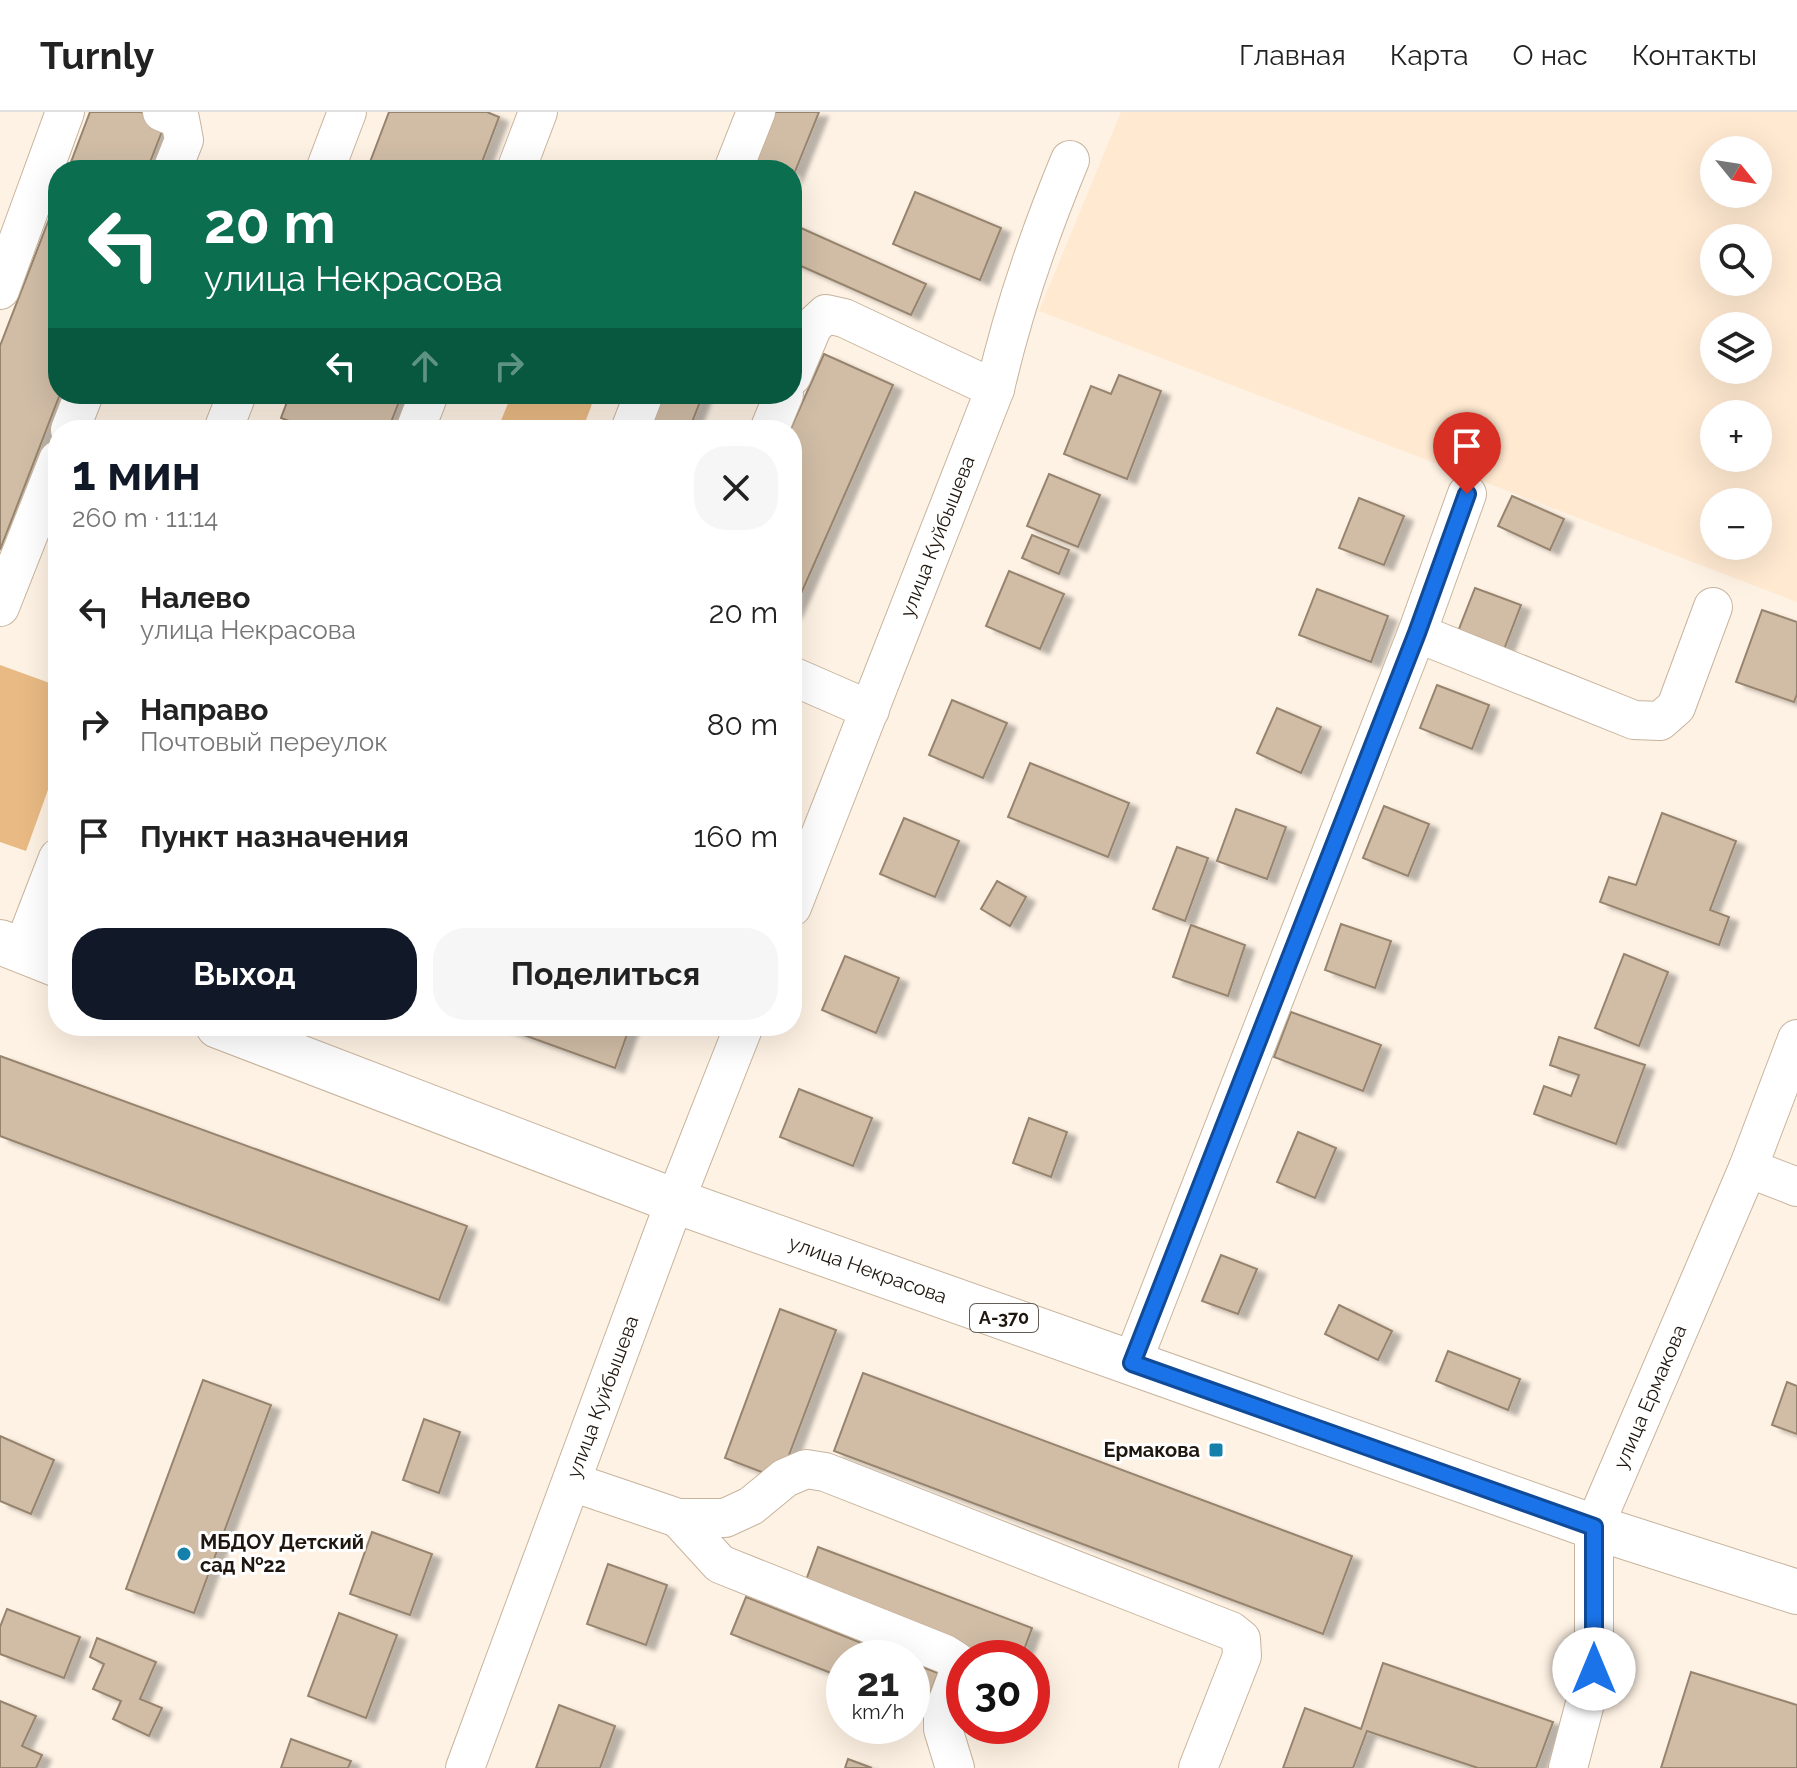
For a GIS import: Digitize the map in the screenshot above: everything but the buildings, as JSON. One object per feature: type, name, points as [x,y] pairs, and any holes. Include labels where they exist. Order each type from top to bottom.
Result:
[{"type":"main road","name":"улица Некрасова","points":[[244,1036],[675,1201],[1594,1527],[1797,1592]]},
{"type":"street","points":[[0,290],[65,112]]},
{"type":"street","points":[[162,112],[180,119],[184,140],[176,160]]},
{"type":"street","points":[[329,160],[347,112]]},
{"type":"street","points":[[520,160],[538,112]]},
{"type":"street","points":[[737,160],[756,112]]},
{"type":"street","name":"улица Куйбышева","points":[[802,882],[995,389],[1009,330],[1047,216],[1070,160]]},
{"type":"street","points":[[802,352],[813,326],[826,314],[844,318],[995,389]]},
{"type":"street","points":[[0,607],[48,485]]},
{"type":"street","points":[[1132,1363],[1417,633],[1467,494]]},
{"type":"street","points":[[1417,633],[1634,720],[1660,721],[1676,707],[1713,607]]},
{"type":"street","points":[[802,680],[870,710]]},
{"type":"street","points":[[27,953],[48,889]]},
{"type":"street","name":"улица Куйбышева","points":[[465,1768],[675,1201],[740,1036]]},
{"type":"street","name":"улица Ермакова","points":[[1568,1768],[1594,1669],[1594,1527],[1748,1168],[1797,1039]]},
{"type":"street","points":[[1748,1168],[1797,1187]]},
{"type":"street","points":[[572,1482],[678,1518],[725,1518],[751,1506],[785,1478],[806,1469],[825,1472],[1231,1631],[1241,1639],[1242,1656],[1198,1768]]},
{"type":"street","points":[[678,1518],[720,1564],[956,1661],[958,1674],[943,1714],[943,1729],[955,1768]]},
{"type":"shaded area","points":[[1121,112],[1797,112],[1797,602],[1039,311]]},
{"type":"shaded area","points":[[508,404],[592,404],[586,420],[501,420]]},
{"type":"shaded area","points":[[0,665],[48,682],[48,790],[26,851],[0,842]]},
{"type":"place","name":"Ермакова","points":[[1216,1450]]},
{"type":"place","name":"МБДОУ Детский сад №22","points":[[184,1554]]},
{"type":"route","points":[[1467,494],[1417,633],[1132,1363],[1594,1527],[1594,1669]]}]
